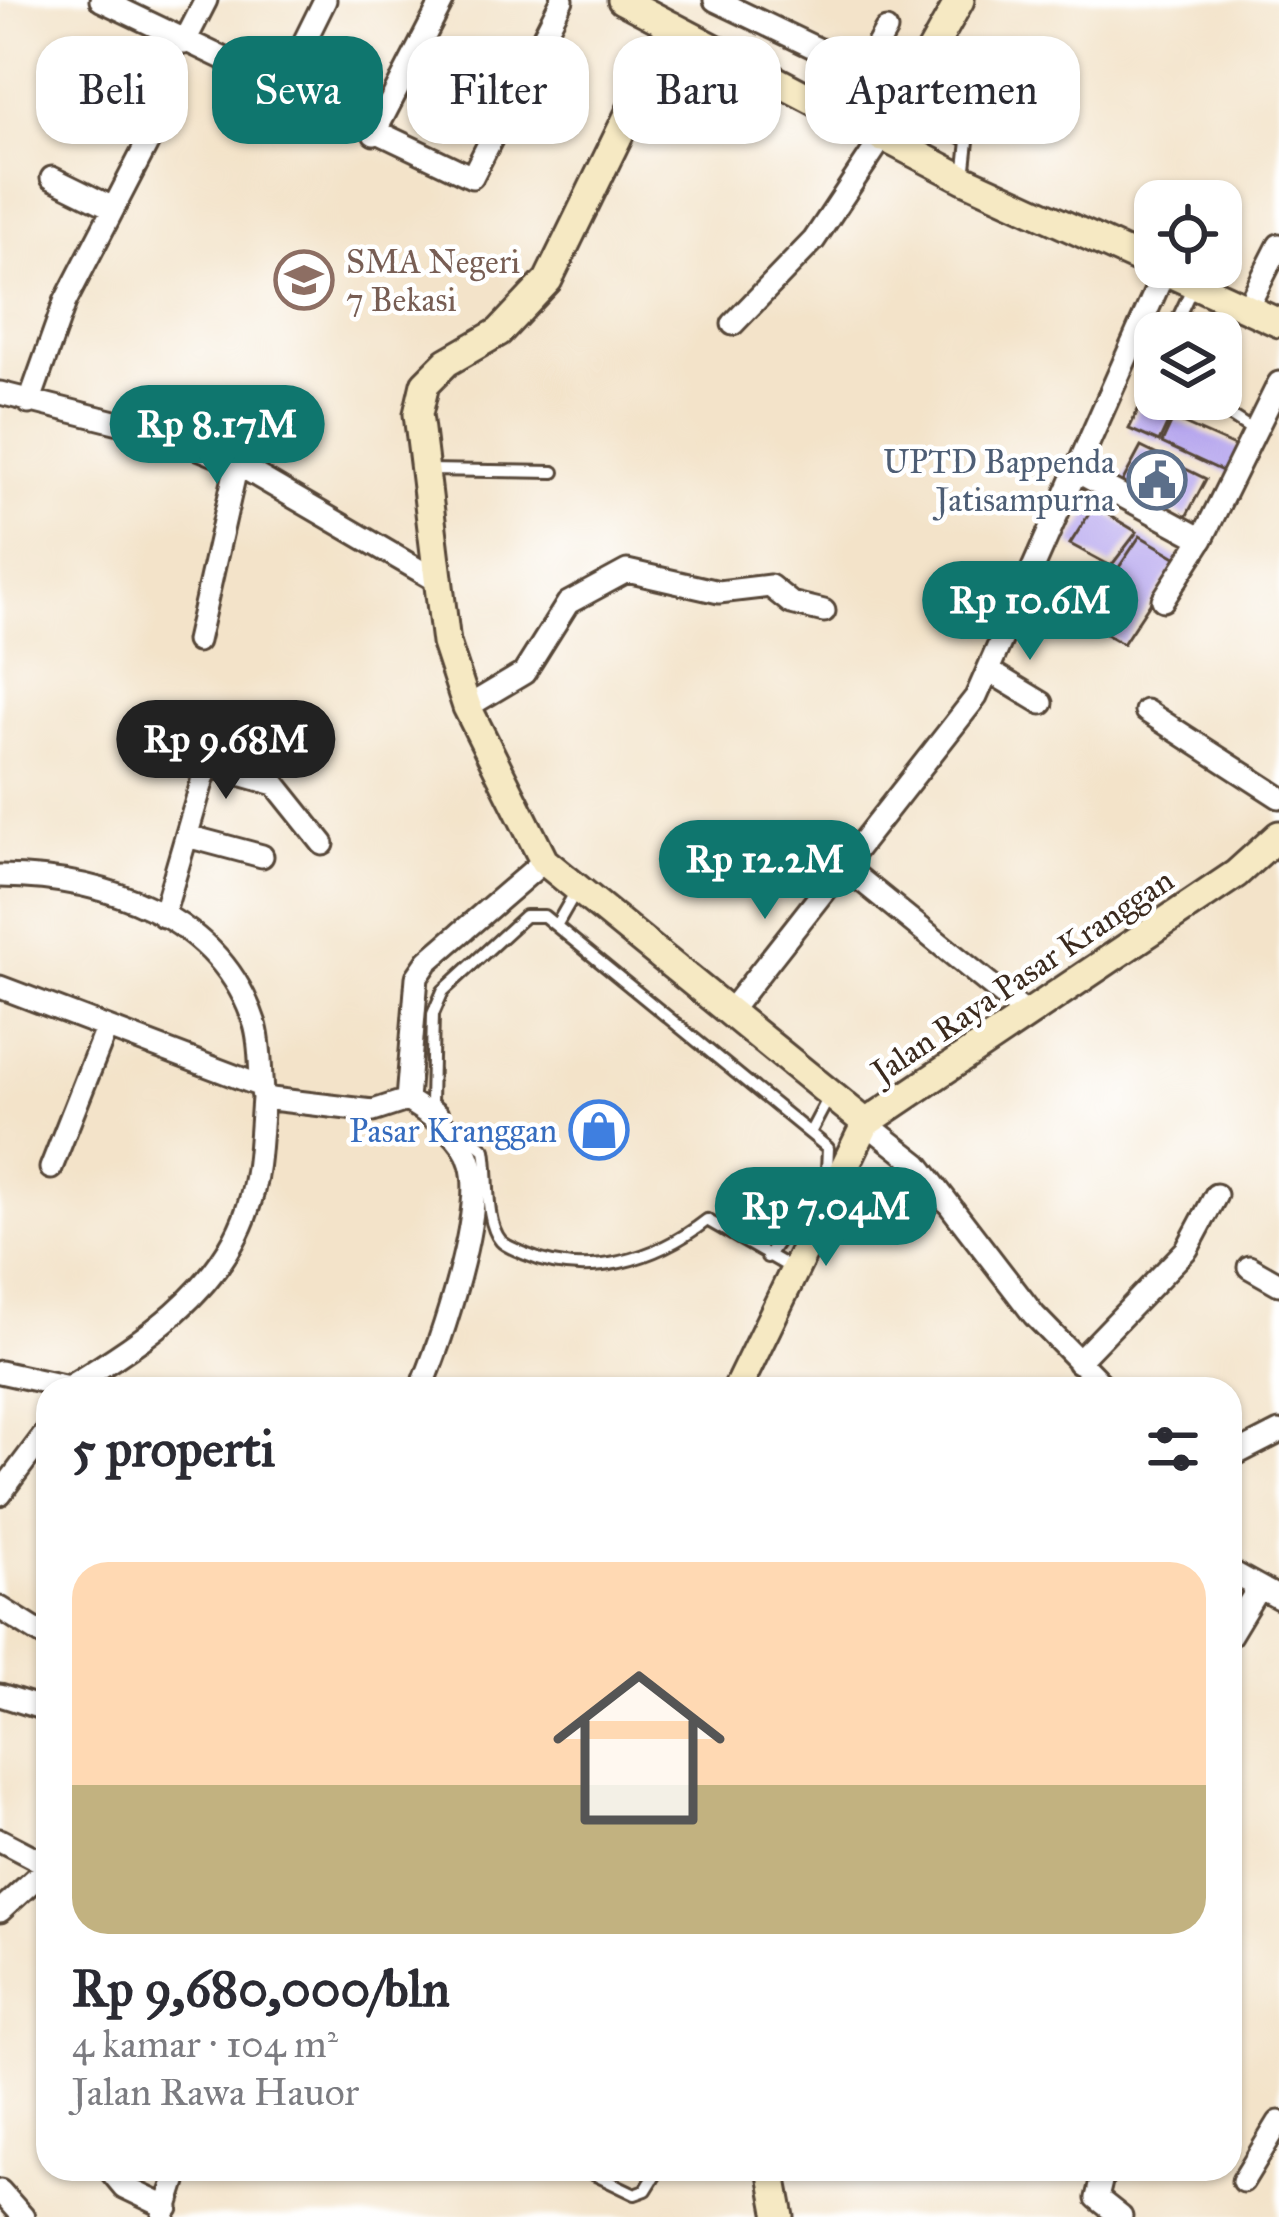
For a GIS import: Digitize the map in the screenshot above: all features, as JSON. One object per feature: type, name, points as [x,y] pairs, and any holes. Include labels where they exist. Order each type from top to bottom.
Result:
[{"type":"main road","points":[[622,0],[805,97]]},
{"type":"main road","points":[[940,36],[960,0]]},
{"type":"main road","points":[[672,26],[548,280],[500,332],[447,362],[424,384],[418,414],[446,643],[466,707],[544,862],[866,1123]]},
{"type":"main road","points":[[894,144],[1134,258]]},
{"type":"main road","points":[[1197,288],[1279,323]]},
{"type":"main road","name":"Jalan Raya Pasar Kranggan","points":[[741,1377],[779,1263],[866,1123],[1236,874],[1279,835]]},
{"type":"main road","points":[[773,2181],[780,2217]]},
{"type":"street","points":[[100,0],[170,36]]},
{"type":"street","points":[[188,36],[206,0]]},
{"type":"street","points":[[307,36],[325,0]]},
{"type":"street","points":[[383,116],[442,0]]},
{"type":"street","points":[[383,138],[463,176],[476,175],[562,0]]},
{"type":"street","points":[[715,0],[849,64],[869,60],[886,30]]},
{"type":"street","points":[[29,403],[65,302],[146,144]]},
{"type":"street","points":[[733,324],[814,240],[878,144]]},
{"type":"street","points":[[52,178],[113,208]]},
{"type":"street","points":[[1246,310],[1279,245]]},
{"type":"street","points":[[729,1012],[967,711],[1158,288]]},
{"type":"street","points":[[1163,600],[1202,539],[1279,383]]},
{"type":"street","points":[[0,394],[167,435],[238,464],[436,580]]},
{"type":"street","points":[[197,641],[238,464]]},
{"type":"street","points":[[1076,471],[1202,539]]},
{"type":"street","points":[[466,707],[524,673],[568,603],[627,571],[718,592],[770,586],[791,603],[824,611]]},
{"type":"street","points":[[1027,580],[1084,609]]},
{"type":"street","points":[[988,671],[1042,704]]},
{"type":"street","points":[[1146,711],[1279,796]]},
{"type":"street","points":[[173,756],[275,784],[323,844]]},
{"type":"street","points":[[163,916],[207,765]]},
{"type":"street","points":[[187,836],[262,856]]},
{"type":"street","points":[[407,1100],[417,977],[428,961],[544,862]]},
{"type":"street","points":[[845,867],[1029,1016]]},
{"type":"street","points":[[0,876],[56,877],[120,896],[163,916],[214,948],[254,1020],[262,1092],[248,1211],[214,1276],[125,1354],[86,1377]]},
{"type":"street","points":[[0,987],[60,1006],[262,1092],[373,1111],[407,1100],[444,1123],[470,1159],[475,1182],[452,1304],[426,1377]]},
{"type":"street","points":[[50,1168],[106,1029]]},
{"type":"street","points":[[866,1123],[939,1188],[1034,1315],[1090,1377]]},
{"type":"street","points":[[1078,1362],[1187,1249],[1216,1195]]},
{"type":"street","points":[[1250,1267],[1279,1284]]},
{"type":"street","points":[[0,1372],[36,1381]]},
{"type":"street","points":[[1242,1451],[1279,1432]]},
{"type":"street","points":[[0,1494],[36,1446]]},
{"type":"street","points":[[1242,1578],[1269,1593],[1242,1622]]},
{"type":"street","points":[[0,1608],[36,1630]]},
{"type":"street","points":[[0,1695],[36,1706]]},
{"type":"street","points":[[0,1840],[36,1860]]},
{"type":"street","points":[[0,1911],[36,1877]]},
{"type":"street","points":[[1244,2182],[1279,2122]]},
{"type":"street","points":[[119,2181],[166,2212],[175,2181]]},
{"type":"street","points":[[1101,2181],[1097,2198],[1121,2217]]},
{"type":"street","points":[[0,2191],[23,2217]]},
{"type":"lane","points":[[964,179],[968,144]]},
{"type":"lane","points":[[1237,420],[1254,431]]},
{"type":"lane","points":[[424,470],[554,472]]},
{"type":"lane","points":[[557,924],[577,888]]},
{"type":"lane","points":[[525,916],[544,916],[811,1131],[828,1148],[827,1171],[779,1263],[707,1220],[677,1243],[617,1263],[557,1268],[502,1243],[492,1223],[485,1150],[431,1102],[433,1014],[442,991],[525,916]]},
{"type":"lane","points":[[811,1131],[830,1094]]},
{"type":"lane","points":[[608,2181],[634,2194],[646,2190],[652,2181]]},
{"type":"building","points":[[1134,418],[1169,420],[1159,442],[1129,429]]},
{"type":"building","points":[[1175,420],[1243,450],[1231,475],[1162,443]]},
{"type":"building","points":[[1141,447],[1206,479],[1186,517],[1121,484]]},
{"type":"building","points":[[1094,506],[1137,532],[1111,566],[1070,544]]},
{"type":"building","points":[[1140,536],[1179,559],[1123,644],[1083,621]]},
{"type":"place","name":"SMA Negeri 7 Bekasi","points":[[304,280]]},
{"type":"place","name":"UPTD Bappenda Jatisampurna","points":[[1157,480]]},
{"type":"place","name":"Pasar Kranggan","points":[[599,1130]]}]
